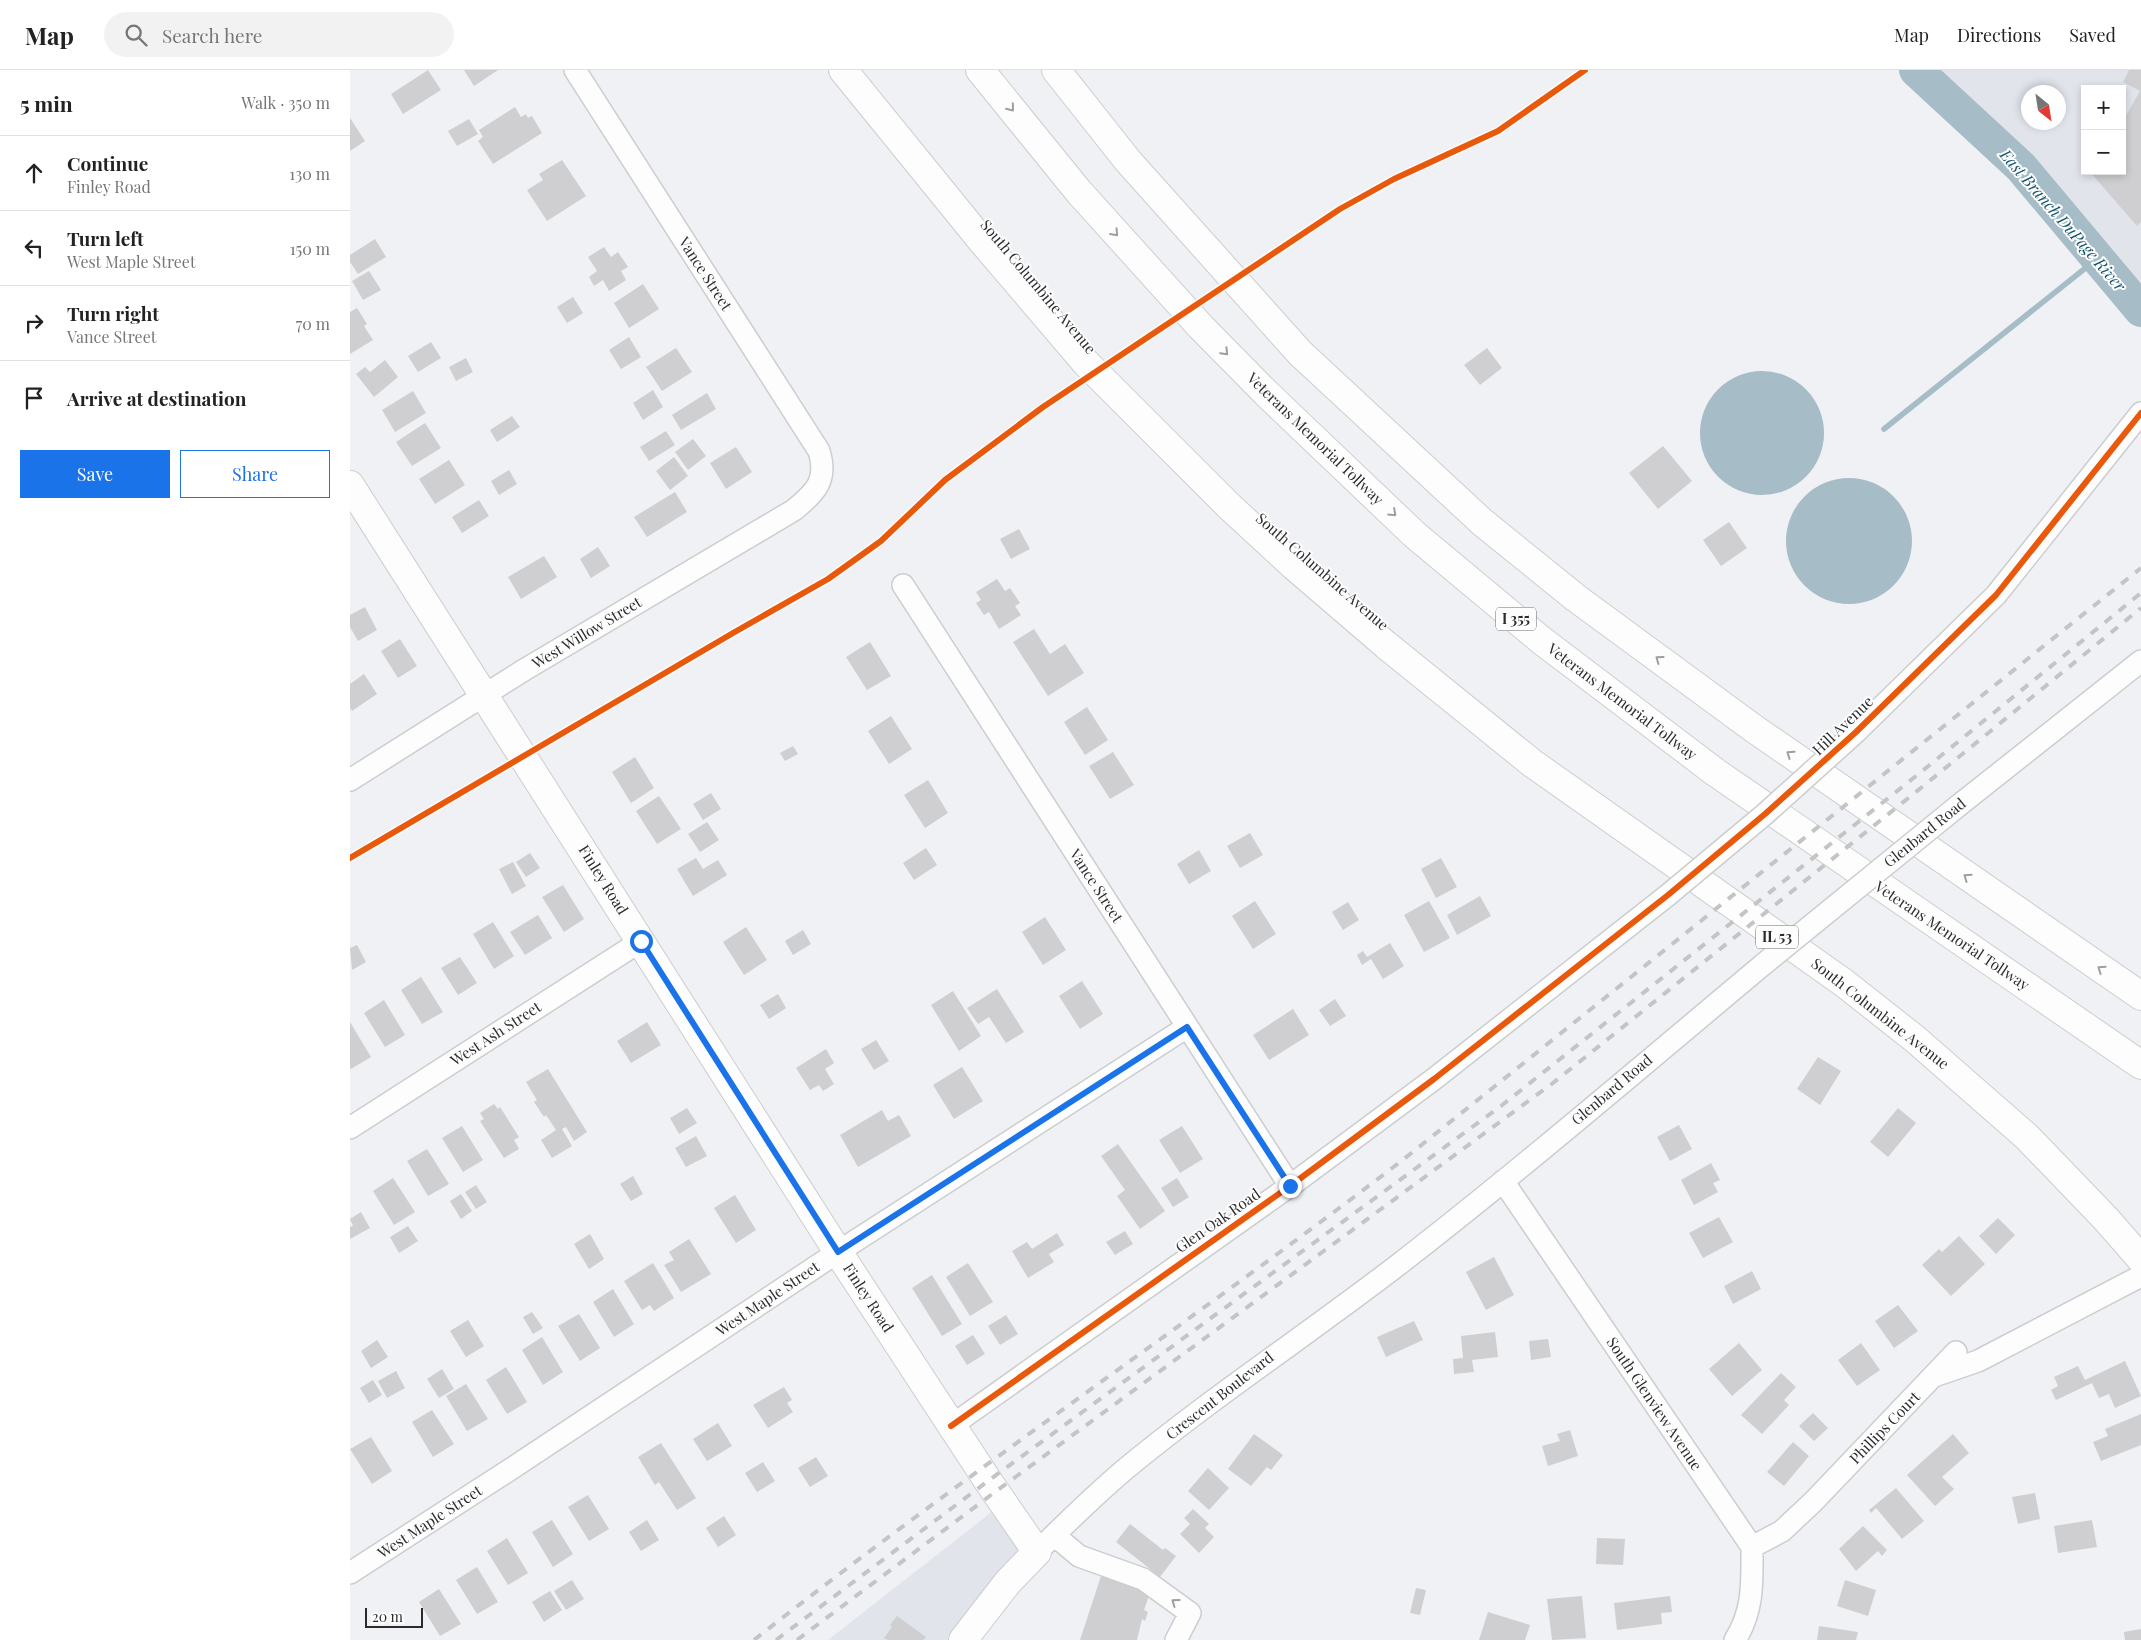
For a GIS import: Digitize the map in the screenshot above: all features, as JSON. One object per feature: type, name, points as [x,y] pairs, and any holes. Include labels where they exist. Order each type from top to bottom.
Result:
[{"type":"main road","name":"South Columbine Avenue","points":[[843,70],[982,241],[1086,363],[1230,507],[1287,560],[1386,645],[1532,764],[1844,984],[1915,1039],[2028,1137],[2106,1219],[2141,1259]]},
{"type":"main road","name":"Veterans Memorial Tollway","points":[[980,70],[1079,192],[1200,326],[1267,394],[1415,535],[1541,640],[1715,772],[2141,1065]]},
{"type":"main road","points":[[1056,70],[1128,161],[1300,353],[1482,522],[1576,598],[1753,728],[2141,996]]},
{"type":"main road","name":"Finley Road","points":[[350,485],[485,694],[838,1252],[951,1426],[1045,1544]]},
{"type":"main road","name":"Crescent Boulevard","points":[[963,1640],[1008,1582],[1045,1544]]},
{"type":"street","name":"Vance Street","points":[[575,70],[819,451],[822,463],[820,482]]},
{"type":"street","name":"Hill Avenue","points":[[1518,1012],[1668,895],[1765,814],[1856,732],[1996,594],[2141,413]]},
{"type":"street","name":"West Willow Street","points":[[350,780],[485,694],[794,510],[813,493],[820,482]]},
{"type":"street","name":"Vance Street","points":[[904,585],[1290,1186]]},
{"type":"street","name":"Glenbard Road","points":[[1503,1181],[1958,806],[2141,661]]},
{"type":"street","name":"West Ash Street","points":[[350,1128],[641,941]]},
{"type":"street","name":"Glen Oak Road","points":[[951,1426],[1290,1186],[1434,1080],[1518,1012]]},
{"type":"street","name":"West Maple Street","points":[[352,1567],[514,1467],[838,1252],[1187,1027]]},
{"type":"street","name":"Crescent Boulevard","points":[[1045,1544],[1078,1511],[1124,1471],[1255,1368],[1396,1266],[1503,1181]]},
{"type":"street","name":"South Glenview Avenue","points":[[1503,1181],[1752,1548]]},
{"type":"street","points":[[1935,1376],[1978,1361],[2141,1276]]},
{"type":"street","name":"Phillips Court","points":[[1752,1548],[1782,1531],[1935,1376],[1956,1352]]},
{"type":"street","points":[[1045,1544],[1143,1579],[1190,1613],[1176,1640]]},
{"type":"street","points":[[1734,1640],[1750,1610],[1752,1548]]},
{"type":"shaded area","points":[[1916,70],[2141,70],[2141,310],[2021,167]]},
{"type":"shaded area","points":[[998,1507],[1029,1550],[957,1640],[828,1640]]},
{"type":"water","points":[[1762,371],[1786,376],[1797,381],[1806,389],[1814,398],[1819,409],[1824,433],[1819,457],[1814,468],[1806,477],[1797,485],[1786,490],[1762,495],[1738,490],[1727,485],[1718,477],[1710,468],[1705,457],[1700,433],[1705,409],[1710,398],[1718,389],[1727,381],[1738,376]]},
{"type":"water","points":[[1849,478],[1873,483],[1893,497],[1907,517],[1912,541],[1907,565],[1893,585],[1873,599],[1849,604],[1825,599],[1805,585],[1791,565],[1786,541],[1791,517],[1805,497],[1825,483]]},
{"type":"building","points":[[428,70],[441,90],[403,114],[391,94]]},
{"type":"building","points":[[464,70],[498,70],[474,86]]},
{"type":"building","points":[[2129,70],[2141,70],[2141,222],[2137,226],[2093,175],[2126,175],[2126,116],[2140,91],[2123,82]]},
{"type":"building","points":[[515,107],[521,117],[526,114],[528,118],[532,116],[542,133],[493,164],[478,141],[483,137],[479,130]]},
{"type":"building","points":[[350,118],[365,141],[350,151]]},
{"type":"building","points":[[469,119],[478,134],[457,146],[448,131]]},
{"type":"building","points":[[562,160],[586,196],[547,221],[527,190],[543,180],[539,174]]},
{"type":"building","points":[[375,239],[386,257],[358,274],[350,262],[350,255]]},
{"type":"building","points":[[604,247],[611,257],[618,252],[628,267],[621,271],[626,280],[609,291],[603,280],[594,286],[589,277],[597,271],[588,257]]},
{"type":"building","points":[[369,271],[381,290],[363,300],[352,281]]},
{"type":"building","points":[[643,284],[659,309],[629,328],[614,303]]},
{"type":"building","points":[[573,297],[583,313],[567,323],[557,307]]},
{"type":"building","points":[[357,308],[367,324],[364,326],[373,340],[350,354],[350,312]]},
{"type":"building","points":[[629,337],[641,357],[621,369],[609,350]]},
{"type":"building","points":[[431,342],[441,358],[418,372],[408,356]]},
{"type":"building","points":[[676,348],[692,372],[662,391],[646,367]]},
{"type":"building","points":[[1487,348],[1502,368],[1480,385],[1464,365]]},
{"type":"building","points":[[466,358],[473,372],[456,381],[449,367]]},
{"type":"building","points":[[385,360],[398,377],[374,397],[356,374],[365,367],[370,372]]},
{"type":"building","points":[[653,390],[663,407],[643,420],[633,403]]},
{"type":"building","points":[[413,391],[426,413],[395,432],[382,410]]},
{"type":"building","points":[[707,393],[716,409],[681,430],[672,415]]},
{"type":"building","points":[[512,416],[520,427],[497,442],[490,430]]},
{"type":"building","points":[[425,423],[441,448],[412,466],[396,442]]},
{"type":"building","points":[[666,431],[675,445],[649,461],[640,447]]},
{"type":"building","points":[[693,439],[706,456],[688,470],[675,452]]},
{"type":"building","points":[[1663,446],[1692,481],[1658,509],[1629,473]]},
{"type":"building","points":[[736,447],[752,472],[726,489],[710,463]]},
{"type":"building","points":[[674,457],[688,476],[670,490],[656,471]]},
{"type":"building","points":[[449,460],[465,485],[435,504],[419,479]]},
{"type":"building","points":[[509,470],[517,484],[499,495],[491,481]]},
{"type":"building","points":[[675,492],[687,512],[647,537],[634,517]]},
{"type":"building","points":[[479,500],[489,516],[462,533],[452,517]]},
{"type":"building","points":[[1729,522],[1747,548],[1721,566],[1703,540]]},
{"type":"building","points":[[1019,529],[1030,549],[1011,559],[1000,539]]},
{"type":"building","points":[[598,547],[610,566],[591,578],[580,559]]},
{"type":"building","points":[[544,556],[557,577],[521,599],[508,577]]},
{"type":"building","points":[[997,579],[1005,591],[1010,588],[1020,603],[1015,606],[1021,615],[999,629],[989,612],[984,615],[976,603],[981,600],[976,592]]},
{"type":"building","points":[[365,607],[377,630],[358,641],[350,627],[350,615]]},
{"type":"building","points":[[1034,629],[1050,654],[1065,644],[1084,673],[1048,696],[1013,642]]},
{"type":"building","points":[[400,639],[417,666],[398,678],[381,651]]},
{"type":"building","points":[[870,642],[891,676],[867,690],[846,657]]},
{"type":"building","points":[[364,674],[377,694],[352,711],[350,708],[350,684]]},
{"type":"building","points":[[1087,707],[1108,740],[1085,755],[1064,722]]},
{"type":"building","points":[[891,716],[912,749],[889,764],[868,731]]},
{"type":"building","points":[[793,746],[798,754],[785,761],[780,753]]},
{"type":"building","points":[[1113,752],[1134,785],[1110,799],[1089,766]]},
{"type":"building","points":[[635,757],[654,788],[631,803],[612,772]]},
{"type":"building","points":[[928,780],[948,813],[925,828],[904,795]]},
{"type":"building","points":[[711,793],[721,809],[703,820],[693,804]]},
{"type":"building","points":[[659,796],[681,829],[657,844],[636,811]]},
{"type":"building","points":[[707,822],[719,840],[700,852],[688,834]]},
{"type":"building","points":[[1250,833],[1263,855],[1240,868],[1227,846]]},
{"type":"building","points":[[926,848],[937,865],[914,880],[903,863]]},
{"type":"building","points":[[1199,850],[1211,871],[1189,884],[1177,864]]},
{"type":"building","points":[[530,853],[540,868],[526,877],[516,862]]},
{"type":"building","points":[[696,858],[703,869],[718,860],[727,875],[693,896],[677,869]]},
{"type":"building","points":[[1441,858],[1457,887],[1436,898],[1421,869]]},
{"type":"building","points":[[513,862],[526,886],[512,894],[499,869]]},
{"type":"building","points":[[563,885],[584,919],[564,932],[542,897]]},
{"type":"building","points":[[1480,896],[1491,916],[1457,935],[1447,915]]},
{"type":"building","points":[[1255,901],[1276,934],[1253,949],[1232,916]]},
{"type":"building","points":[[1429,901],[1450,938],[1424,952],[1404,915]]},
{"type":"building","points":[[1348,902],[1359,920],[1343,930],[1332,912]]},
{"type":"building","points":[[538,915],[552,938],[525,955],[510,932]]},
{"type":"building","points":[[1045,917],[1066,950],[1043,965],[1022,932]]},
{"type":"building","points":[[493,922],[514,956],[494,969],[473,934]]},
{"type":"building","points":[[746,927],[767,960],[744,975],[723,942]]},
{"type":"building","points":[[803,930],[811,944],[793,955],[785,941]]},
{"type":"building","points":[[1390,943],[1404,966],[1383,979],[1371,959],[1362,965],[1357,955],[1363,951],[1367,957]]},
{"type":"building","points":[[357,945],[366,962],[352,970],[350,948]]},
{"type":"building","points":[[460,957],[477,983],[458,995],[441,968]]},
{"type":"building","points":[[421,977],[443,1012],[422,1024],[401,990]]},
{"type":"building","points":[[1082,981],[1103,1014],[1080,1029],[1059,996]]},
{"type":"building","points":[[997,989],[1024,1032],[1006,1043],[989,1017],[978,1024],[967,1008]]},
{"type":"building","points":[[953,991],[981,1036],[959,1051],[931,1005]]},
{"type":"building","points":[[778,994],[786,1008],[769,1019],[760,1005]]},
{"type":"building","points":[[1335,999],[1346,1016],[1330,1026],[1319,1010]]},
{"type":"building","points":[[384,1000],[405,1035],[385,1047],[364,1013]]},
{"type":"building","points":[[1293,1009],[1309,1035],[1269,1060],[1253,1035]]},
{"type":"building","points":[[350,1022],[371,1057],[351,1069],[350,1068]]},
{"type":"building","points":[[647,1022],[661,1045],[631,1063],[617,1041]]},
{"type":"building","points":[[876,1040],[889,1061],[874,1070],[861,1049]]},
{"type":"building","points":[[826,1049],[834,1063],[825,1069],[834,1084],[823,1091],[819,1085],[810,1090],[796,1068]]},
{"type":"building","points":[[1818,1057],[1841,1071],[1820,1105],[1797,1089]]},
{"type":"building","points":[[962,1067],[983,1101],[954,1119],[933,1085]]},
{"type":"building","points":[[548,1069],[587,1132],[574,1141],[566,1127],[562,1129],[572,1146],[552,1158],[541,1140],[556,1130],[534,1102],[537,1100],[526,1082]]},
{"type":"building","points":[[494,1104],[498,1109],[500,1107],[519,1137],[514,1140],[519,1149],[504,1158],[480,1121],[484,1119],[480,1113]]},
{"type":"building","points":[[687,1108],[697,1123],[679,1134],[670,1118]]},
{"type":"building","points":[[1898,1108],[1916,1123],[1888,1157],[1870,1142]]},
{"type":"building","points":[[882,1110],[888,1121],[899,1115],[911,1136],[858,1167],[840,1135]]},
{"type":"building","points":[[1679,1125],[1692,1149],[1670,1161],[1657,1137]]},
{"type":"building","points":[[462,1126],[483,1160],[463,1172],[442,1138]]},
{"type":"building","points":[[1182,1126],[1203,1159],[1180,1173],[1159,1140]]},
{"type":"building","points":[[696,1136],[707,1156],[686,1167],[675,1148]]},
{"type":"building","points":[[1118,1144],[1165,1211],[1140,1229],[1117,1196],[1125,1190],[1101,1156]]},
{"type":"building","points":[[427,1149],[449,1184],[428,1196],[407,1161]]},
{"type":"building","points":[[1711,1163],[1720,1180],[1713,1183],[1718,1192],[1694,1205],[1681,1180]]},
{"type":"building","points":[[633,1176],[643,1194],[631,1201],[620,1184]]},
{"type":"building","points":[[393,1178],[415,1212],[394,1225],[373,1191]]},
{"type":"building","points":[[1177,1178],[1189,1197],[1173,1207],[1161,1188]]},
{"type":"building","points":[[476,1185],[487,1202],[476,1209],[465,1192]]},
{"type":"building","points":[[461,1194],[472,1211],[461,1219],[450,1201]]},
{"type":"building","points":[[735,1195],[756,1230],[736,1243],[714,1208]]},
{"type":"building","points":[[361,1212],[370,1228],[350,1239],[350,1227],[353,1226],[350,1219]]},
{"type":"building","points":[[1719,1217],[1733,1242],[1703,1258],[1689,1233]]},
{"type":"building","points":[[1998,1218],[2015,1235],[1996,1254],[1979,1236]]},
{"type":"building","points":[[408,1226],[418,1241],[399,1253],[390,1237]]},
{"type":"building","points":[[1125,1231],[1133,1244],[1115,1255],[1106,1242]]},
{"type":"building","points":[[1057,1233],[1064,1245],[1049,1254],[1054,1262],[1028,1278],[1012,1251],[1027,1242],[1032,1249]]},
{"type":"building","points":[[590,1234],[604,1259],[589,1269],[574,1244]]},
{"type":"building","points":[[1959,1236],[1985,1264],[1951,1296],[1922,1265],[1939,1249],[1942,1252]]},
{"type":"building","points":[[689,1239],[711,1274],[681,1292],[664,1265],[674,1260],[669,1252]]},
{"type":"building","points":[[1494,1257],[1514,1295],[1486,1310],[1466,1272]]},
{"type":"building","points":[[653,1263],[674,1298],[654,1311],[650,1305],[642,1310],[624,1281]]},
{"type":"building","points":[[968,1263],[993,1302],[970,1316],[946,1277]]},
{"type":"building","points":[[1752,1271],[1761,1289],[1733,1304],[1724,1286]]},
{"type":"building","points":[[932,1275],[962,1324],[942,1336],[912,1288]]},
{"type":"building","points":[[613,1289],[634,1324],[614,1337],[593,1302]]},
{"type":"building","points":[[1898,1305],[1918,1331],[1894,1348],[1875,1321]]},
{"type":"building","points":[[532,1312],[543,1328],[533,1334],[523,1317]]},
{"type":"building","points":[[579,1314],[600,1348],[580,1361],[558,1326]]},
{"type":"building","points":[[1006,1315],[1018,1334],[1000,1345],[988,1326]]},
{"type":"building","points":[[468,1320],[484,1346],[466,1357],[450,1331]]},
{"type":"building","points":[[1414,1321],[1423,1340],[1386,1357],[1377,1337]]},
{"type":"building","points":[[1495,1332],[1498,1357],[1472,1360],[1474,1372],[1454,1374],[1453,1359],[1463,1358],[1461,1336]]},
{"type":"building","points":[[973,1335],[985,1354],[967,1365],[955,1346]]},
{"type":"building","points":[[542,1337],[563,1372],[543,1385],[522,1350]]},
{"type":"building","points":[[1548,1339],[1551,1357],[1531,1360],[1529,1341]]},
{"type":"building","points":[[377,1340],[388,1357],[371,1368],[361,1351]]},
{"type":"building","points":[[1739,1343],[1762,1370],[1732,1396],[1709,1369]]},
{"type":"building","points":[[1861,1343],[1880,1370],[1857,1386],[1838,1360]]},
{"type":"building","points":[[2125,1361],[2141,1396],[2115,1408],[2109,1394],[2099,1398],[2092,1383],[2056,1400],[2051,1390],[2058,1386],[2054,1377],[2078,1366],[2085,1380]]},
{"type":"building","points":[[506,1367],[527,1402],[507,1414],[486,1380]]},
{"type":"building","points":[[442,1369],[454,1389],[439,1398],[427,1379]]},
{"type":"building","points":[[396,1371],[405,1388],[387,1398],[378,1381]]},
{"type":"building","points":[[1781,1373],[1796,1387],[1784,1400],[1789,1405],[1762,1434],[1741,1415]]},
{"type":"building","points":[[373,1380],[382,1395],[369,1403],[360,1388]]},
{"type":"building","points":[[466,1384],[488,1419],[467,1431],[446,1396]]},
{"type":"building","points":[[784,1387],[792,1400],[787,1403],[793,1412],[768,1428],[753,1405]]},
{"type":"building","points":[[432,1410],[454,1444],[433,1457],[412,1422]]},
{"type":"building","points":[[1813,1413],[1828,1428],[1814,1441],[1799,1426]]},
{"type":"building","points":[[2141,1414],[2141,1445],[2101,1461],[2093,1442],[2108,1436],[2105,1429]]},
{"type":"building","points":[[718,1423],[732,1446],[707,1461],[693,1439]]},
{"type":"building","points":[[1570,1430],[1578,1456],[1548,1466],[1542,1446],[1560,1441],[1557,1434]]},
{"type":"building","points":[[1254,1434],[1283,1455],[1271,1470],[1267,1467],[1251,1486],[1228,1469]]},
{"type":"building","points":[[1953,1434],[1969,1453],[1942,1477],[1954,1489],[1935,1506],[1907,1475]]},
{"type":"building","points":[[371,1437],[392,1471],[372,1484],[350,1449]]},
{"type":"building","points":[[1793,1442],[1809,1456],[1784,1486],[1767,1472]]},
{"type":"building","points":[[661,1443],[696,1498],[677,1510],[659,1482],[655,1485],[638,1457]]},
{"type":"building","points":[[816,1457],[828,1476],[810,1487],[798,1468]]},
{"type":"building","points":[[763,1462],[775,1481],[757,1492],[745,1473]]},
{"type":"building","points":[[1208,1468],[1229,1488],[1209,1510],[1188,1491]]},
{"type":"building","points":[[1896,1488],[1924,1521],[1902,1539],[1876,1508],[1871,1513],[1869,1510]]},
{"type":"building","points":[[2035,1493],[2040,1519],[2018,1524],[2012,1497]]},
{"type":"building","points":[[588,1495],[609,1529],[589,1541],[568,1507]]},
{"type":"building","points":[[1193,1509],[1209,1524],[1205,1528],[1214,1537],[1199,1553],[1180,1534],[1190,1524],[1184,1518]]},
{"type":"building","points":[[724,1516],[736,1535],[718,1547],[706,1528]]},
{"type":"building","points":[[552,1520],[573,1554],[553,1567],[532,1532]]},
{"type":"building","points":[[647,1520],[659,1540],[641,1551],[629,1532]]},
{"type":"building","points":[[2092,1520],[2097,1547],[2058,1553],[2054,1526]]},
{"type":"building","points":[[1130,1524],[1163,1550],[1165,1548],[1176,1556],[1160,1577],[1116,1542]]},
{"type":"building","points":[[1863,1526],[1887,1550],[1882,1556],[1878,1551],[1856,1571],[1839,1549]]},
{"type":"building","points":[[507,1538],[528,1573],[508,1585],[487,1551]]},
{"type":"building","points":[[1597,1538],[1625,1539],[1623,1565],[1596,1564]]},
{"type":"building","points":[[477,1567],[498,1602],[477,1614],[456,1580]]},
{"type":"building","points":[[1101,1576],[1150,1593],[1144,1610],[1148,1612],[1145,1621],[1142,1619],[1137,1640],[1080,1640]]},
{"type":"building","points":[[572,1580],[584,1599],[566,1610],[554,1591]]},
{"type":"building","points":[[1845,1580],[1876,1590],[1868,1616],[1837,1606]]},
{"type":"building","points":[[1416,1588],[1426,1590],[1420,1615],[1410,1613]]},
{"type":"building","points":[[439,1589],[461,1624],[440,1636],[419,1602]]},
{"type":"building","points":[[550,1591],[562,1610],[544,1622],[532,1602]]},
{"type":"building","points":[[1582,1596],[1586,1638],[1552,1640],[1547,1599]]},
{"type":"building","points":[[1670,1596],[1672,1612],[1661,1613],[1662,1624],[1617,1630],[1614,1603]]},
{"type":"building","points":[[1488,1612],[1530,1625],[1525,1640],[1479,1640]]},
{"type":"building","points":[[897,1616],[926,1637],[923,1640],[888,1640],[884,1638]]},
{"type":"building","points":[[1819,1626],[1858,1632],[1856,1640],[1817,1640]]},
{"type":"building","points":[[2141,1629],[2141,1640],[2125,1640],[2124,1632]]},
{"type":"waterway","name":"East Branch DuPage River","points":[[1916,70],[2021,167],[2141,310]]},
{"type":"waterway","points":[[1884,429],[2098,258]]},
{"type":"railway","points":[[754,1640],[915,1517],[1242,1280],[1404,1159],[2141,568]]},
{"type":"railway","points":[[776,1640],[988,1481],[1501,1106],[1916,776],[2141,593]]},
{"type":"railway","points":[[797,1640],[995,1492],[1553,1083],[1927,783],[2141,608]]},
{"type":"cycle path","points":[[350,858],[828,579],[881,541],[945,480],[1043,407],[1340,209],[1394,179],[1498,131],[1585,70]]},
{"type":"cycle path","points":[[951,1426],[1290,1186],[1434,1079],[1668,895],[1765,814],[1856,732],[1996,595],[2141,413]]},
{"type":"route","points":[[641,941],[838,1252],[1187,1027],[1290,1186]]}]
